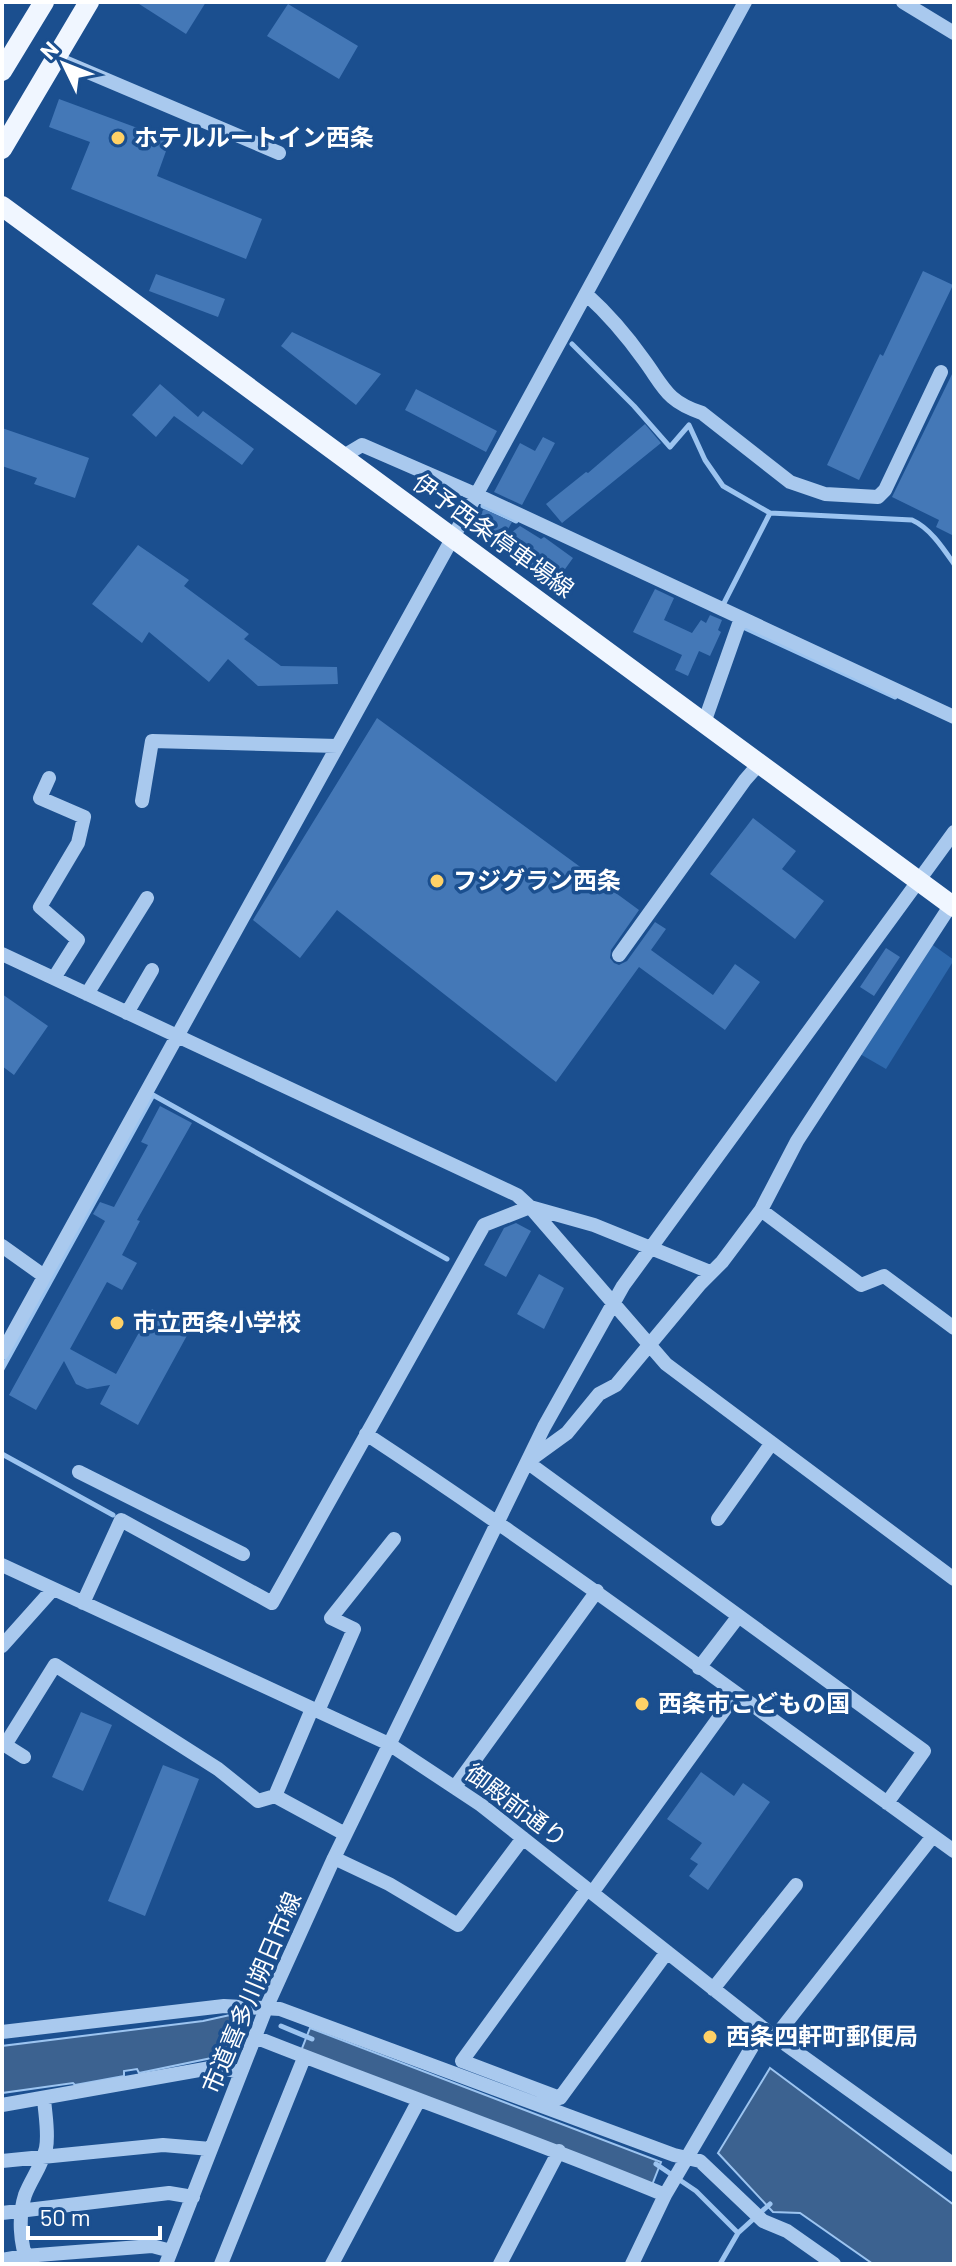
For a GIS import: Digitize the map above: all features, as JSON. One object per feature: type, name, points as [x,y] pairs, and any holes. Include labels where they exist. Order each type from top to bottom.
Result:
[{"type":"main road","points":[[2,71],[44,2]]},
{"type":"main road","points":[[2,149],[89,2]]},
{"type":"main road","name":"伊予西条停車場線","points":[[2,206],[953,904]]},
{"type":"street","points":[[2,1353],[477,495],[745,2]]},
{"type":"street","points":[[903,2],[954,33]]},
{"type":"street","points":[[55,58],[279,153]]},
{"type":"street","points":[[586,294],[603,309],[646,362],[662,389],[685,407],[702,413],[790,482],[825,494],[878,497],[885,490],[941,372]]},
{"type":"street","points":[[342,457],[362,445],[477,495],[954,717]]},
{"type":"street","points":[[704,723],[741,618]]},
{"type":"street","points":[[142,801],[152,741],[337,746]]},
{"type":"street","points":[[619,955],[759,764]]},
{"type":"street","points":[[49,778],[40,798],[84,817],[78,843],[40,907],[78,940],[54,978]]},
{"type":"street","name":"市道喜多川朔日市線","points":[[168,2258],[267,2006],[345,1834],[527,1462],[613,1301],[954,832]]},
{"type":"street","points":[[87,994],[147,898]]},
{"type":"street","points":[[887,1803],[924,1751],[527,1462],[567,1433],[599,1394],[616,1385],[710,1272],[722,1262],[761,1210],[797,1141],[953,904]]},
{"type":"street","points":[[2,954],[517,1195],[666,1364],[954,1579]]},
{"type":"street","points":[[127,1013],[152,970]]},
{"type":"street","points":[[121,1520],[272,1603],[484,1225],[530,1207],[594,1225],[710,1272]]},
{"type":"street","points":[[761,1210],[861,1285],[884,1276],[954,1328]]},
{"type":"street","points":[[2,1246],[44,1276]]},
{"type":"street","points":[[366,1434],[498,1521],[933,1836],[951,1844]]},
{"type":"street","points":[[718,1519],[771,1444]]},
{"type":"street","points":[[79,1472],[243,1554]]},
{"type":"street","points":[[83,1603],[132,1498]]},
{"type":"street","points":[[275,1796],[354,1629],[331,1618],[394,1539]]},
{"type":"street","name":"御殿前通り","points":[[2,1565],[389,1744],[455,1787],[769,2033],[954,2165]]},
{"type":"street","points":[[2,1646],[53,1589]]},
{"type":"street","points":[[455,1787],[597,1591]]},
{"type":"street","points":[[699,1668],[738,1617]]},
{"type":"street","points":[[24,1757],[5,1745],[55,1665],[218,1769],[258,1801],[275,1796],[345,1834]]},
{"type":"street","points":[[667,1952],[560,2098],[462,2061],[736,1694]]},
{"type":"street","points":[[632,2264],[668,2188],[769,2033],[933,1836]]},
{"type":"street","points":[[334,1858],[389,1884],[458,1925],[523,1838]]},
{"type":"street","points":[[713,1989],[796,1885]]},
{"type":"street","points":[[2,2032],[224,2006],[267,2006],[685,2161],[700,2161],[758,2216],[787,2231],[834,2264]]},
{"type":"street","points":[[255,2037],[304,2058],[668,2188]]},
{"type":"street","points":[[221,2264],[304,2058]]},
{"type":"street","points":[[2,2105],[216,2067],[240,2072]]},
{"type":"street","points":[[26,2260],[20,2219],[25,2194],[44,2157],[47,2143],[44,2098]]},
{"type":"street","points":[[332,2264],[419,2100]]},
{"type":"street","points":[[2,2161],[163,2145],[211,2149]]},
{"type":"street","points":[[500,2264],[559,2151]]},
{"type":"street","points":[[2,2213],[169,2193],[193,2197]]},
{"type":"street","points":[[2,2260],[152,2246],[168,2258]]},
{"type":"shaded area","points":[[930,943],[954,960],[886,1069],[860,1054]]},
{"type":"shaded area","points":[[230,2015],[238,2017],[237,2044],[226,2055],[139,2073],[137,2069],[124,2071],[124,2076],[75,2085],[2,2093],[2,2046]]},
{"type":"shaded area","points":[[310,2028],[661,2162],[652,2185],[301,2051]]},
{"type":"shaded area","points":[[770,2068],[954,2205],[954,2264],[873,2264],[800,2213],[773,2212],[718,2153]]},
{"type":"building","points":[[136,2],[206,2],[186,34]]},
{"type":"building","points":[[288,4],[358,46],[339,79],[267,36]]},
{"type":"building","points":[[59,99],[170,140],[157,176],[262,219],[246,259],[71,189],[90,142],[49,127]]},
{"type":"building","points":[[923,271],[953,285],[859,480],[827,465]]},
{"type":"building","points":[[156,274],[225,299],[218,317],[149,291]]},
{"type":"building","points":[[292,332],[381,374],[356,405],[281,346]]},
{"type":"building","points":[[954,370],[954,536],[936,527],[939,520],[892,497]]},
{"type":"building","points":[[160,384],[198,417],[203,411],[254,449],[242,465],[174,416],[156,437],[132,415]]},
{"type":"building","points":[[416,389],[497,431],[486,452],[405,410]]},
{"type":"building","points":[[645,424],[661,443],[562,523],[546,504]]},
{"type":"building","points":[[2,428],[89,458],[75,498],[34,484],[37,478],[2,466]]},
{"type":"building","points":[[543,437],[555,443],[522,505],[494,492],[520,443],[535,451]]},
{"type":"building","points":[[484,509],[512,522],[502,540],[520,526],[541,539],[544,537],[573,558],[555,583],[473,525]]},
{"type":"building","points":[[138,545],[189,580],[184,586],[249,634],[244,639],[281,666],[337,667],[338,684],[258,686],[228,659],[209,682],[149,632],[142,643],[92,604]]},
{"type":"building","points":[[655,589],[674,598],[664,620],[692,633],[701,620],[706,623],[710,615],[722,620],[718,630],[721,632],[710,656],[699,651],[688,676],[675,670],[682,655],[633,632]]},
{"type":"building","name":"フジグラン西条","points":[[377,718],[639,910],[611,950],[610,958],[614,963],[619,965],[627,961],[655,922],[666,929],[651,950],[713,995],[735,964],[760,982],[725,1030],[639,967],[556,1082],[337,910],[300,958],[253,920]]},
{"type":"building","points":[[753,818],[796,851],[782,869],[824,901],[795,939],[710,874]]},
{"type":"building","points":[[886,948],[900,957],[874,996],[860,987]]},
{"type":"building","points":[[2,994],[48,1026],[14,1075],[2,1066]]},
{"type":"building","points":[[160,1106],[192,1123],[137,1220],[140,1221],[122,1255],[137,1263],[122,1290],[107,1282],[70,1349],[116,1374],[152,1309],[165,1317],[169,1309],[188,1320],[184,1327],[190,1330],[138,1425],[100,1404],[110,1385],[87,1389],[76,1384],[64,1361],[36,1410],[9,1395],[105,1221],[93,1214],[100,1202],[114,1207],[148,1145],[141,1142]]},
{"type":"building","points":[[516,1223],[531,1231],[506,1277],[484,1265],[504,1228]]},
{"type":"building","points":[[539,1274],[564,1288],[544,1329],[517,1314]]},
{"type":"building","points":[[81,1712],[112,1725],[83,1791],[52,1777]]},
{"type":"building","points":[[163,1765],[199,1779],[145,1916],[108,1901]]},
{"type":"building","points":[[701,1772],[734,1796],[743,1783],[770,1802],[708,1890],[689,1876],[698,1864],[690,1859],[702,1843],[667,1819]]},
{"type":"waterway","points":[[572,344],[670,447],[689,425],[705,460],[723,486],[770,513],[912,520],[930,533],[954,564]]},
{"type":"waterway","points":[[483,506],[516,521]]},
{"type":"waterway","points":[[724,603],[770,513]]},
{"type":"waterway","points":[[743,627],[895,697]]},
{"type":"waterway","points":[[2,1369],[153,1095],[447,1259]]},
{"type":"waterway","points":[[2,1454],[113,1515]]},
{"type":"waterway","points":[[281,2026],[312,2039]]},
{"type":"waterway","points":[[656,2164],[696,2191],[738,2233]]},
{"type":"waterway","points":[[720,2264],[738,2233],[770,2204]]},
{"type":"place","name":"ホテルルートイン西条","points":[[118,138]]},
{"type":"place","name":"フジグラン西条","points":[[437,881]]},
{"type":"place","name":"市立西条小学校","points":[[117,1323]]},
{"type":"place","name":"西条市こどもの国","points":[[642,1704]]},
{"type":"place","name":"西条四軒町郵便局","points":[[710,2037]]}]
